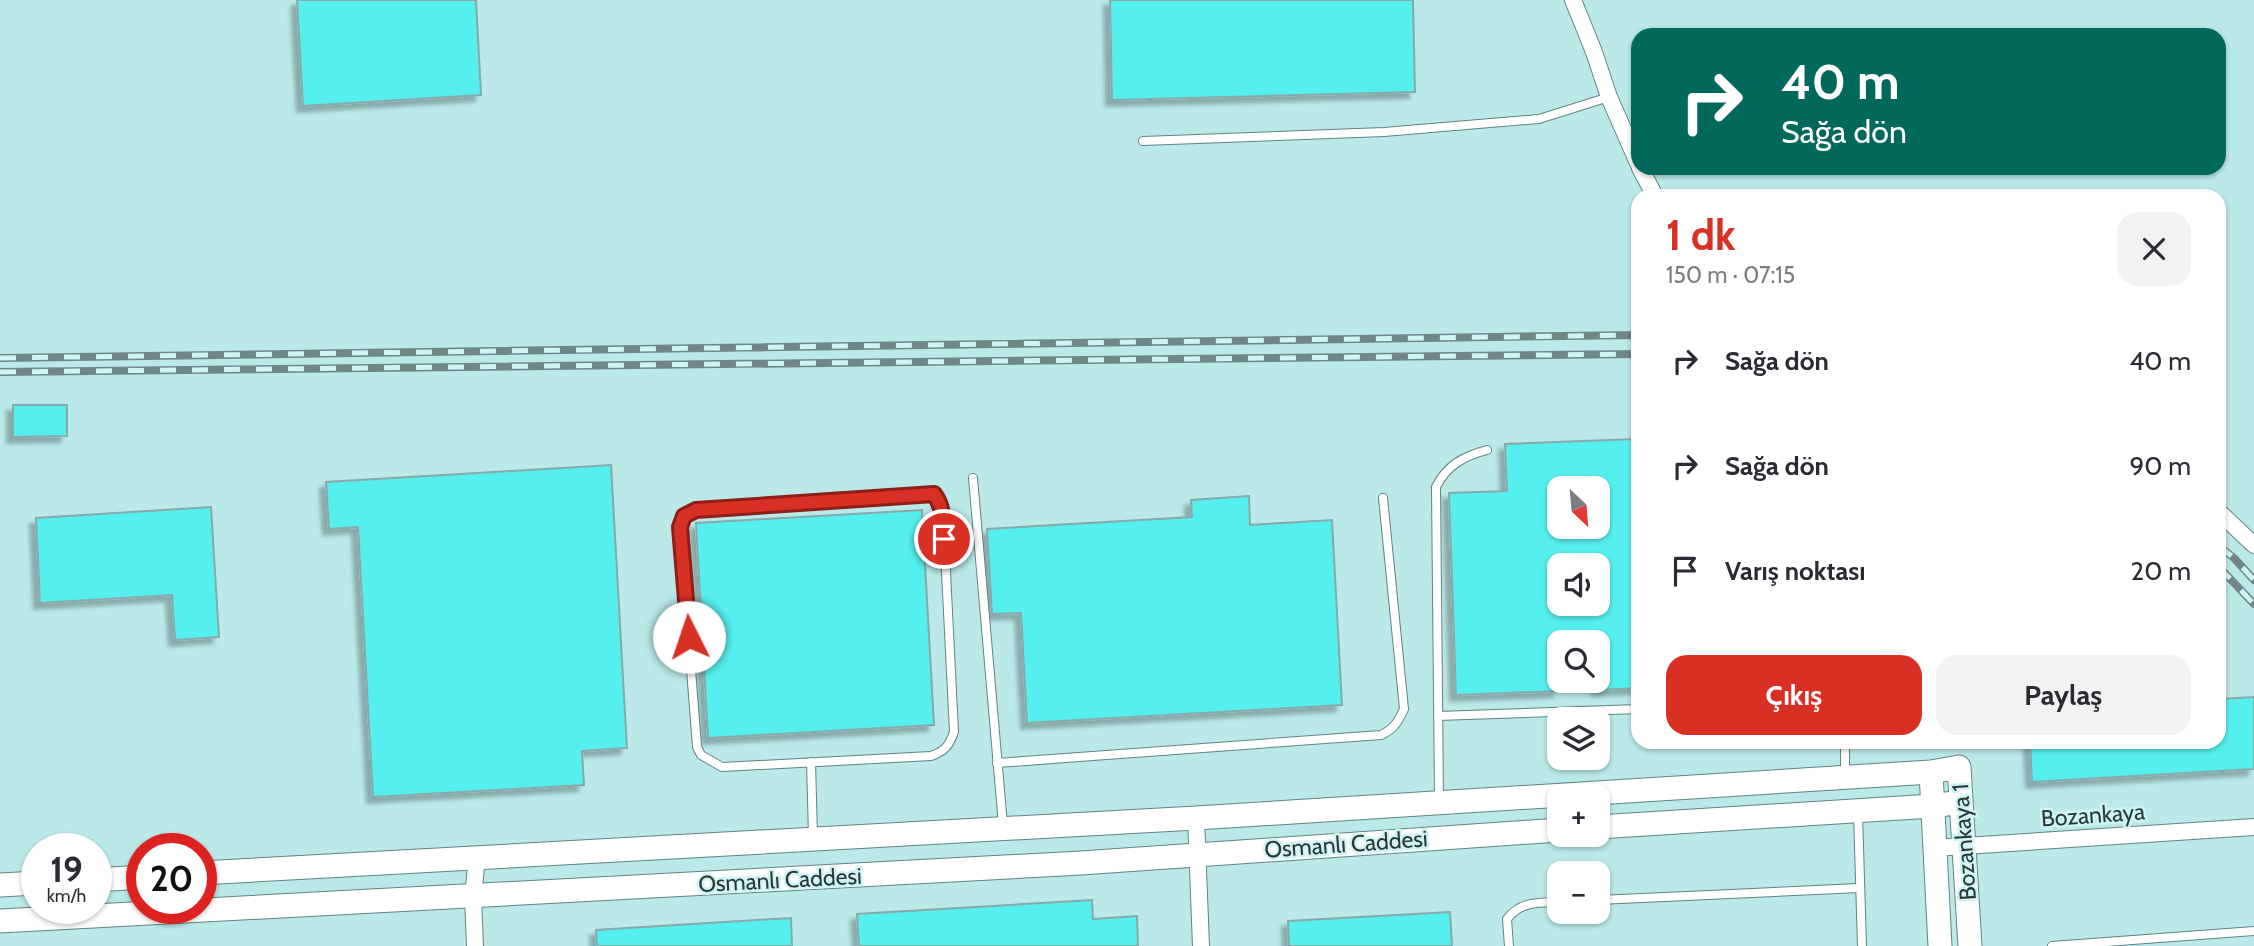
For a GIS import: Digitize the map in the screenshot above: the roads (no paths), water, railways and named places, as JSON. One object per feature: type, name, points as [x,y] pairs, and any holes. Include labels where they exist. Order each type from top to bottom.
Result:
[{"type":"street","points":[[1573,0],[1631,147]]},
{"type":"street","points":[[2226,519],[2254,545]]},
{"type":"street","name":"Bozankaya 1","points":[[1931,772],[1959,767],[1970,946]]},
{"type":"street","points":[[217,872],[1196,818],[1931,772],[1940,946]]},
{"type":"street","points":[[1610,826],[1961,802]]},
{"type":"street","points":[[1196,818],[1201,946]]},
{"type":"street","name":"Bozankaya","points":[[1934,848],[2254,827]]},
{"type":"street","name":"Osmanlı Caddesi","points":[[0,921],[781,880],[1547,831]]},
{"type":"street","points":[[779,840],[781,880]]},
{"type":"street","points":[[475,946],[473,897],[477,857]]},
{"type":"street","points":[[0,885],[21,884]]},
{"type":"lane","points":[[1143,141],[1384,132],[1539,119],[1609,97]]},
{"type":"lane","points":[[1439,802],[1436,487],[1442,475],[1456,461],[1487,450]]},
{"type":"lane","points":[[973,478],[1003,828]]},
{"type":"lane","points":[[934,494],[940,501],[943,512],[954,732],[950,745],[943,752],[931,755],[811,762],[722,767],[701,755],[697,747],[680,527],[684,516],[696,510],[934,494]]},
{"type":"lane","points":[[998,762],[1381,735],[1389,731],[1396,725],[1404,709],[1383,498]]},
{"type":"lane","points":[[1438,716],[1631,709]]},
{"type":"lane","points":[[1845,749],[1845,776]]},
{"type":"lane","points":[[811,762],[813,839]]},
{"type":"lane","points":[[1858,809],[1862,946]]},
{"type":"lane","points":[[1610,899],[1859,888]]},
{"type":"lane","points":[[1509,946],[1507,919],[1514,909],[1531,903],[1547,902]]},
{"type":"lane","points":[[2052,946],[2254,931]]},
{"type":"railway","points":[[0,358],[1631,335]]},
{"type":"railway","points":[[0,372],[1631,354]]},
{"type":"railway","points":[[2226,552],[2254,580]]},
{"type":"railway","points":[[2226,574],[2254,604]]}]
